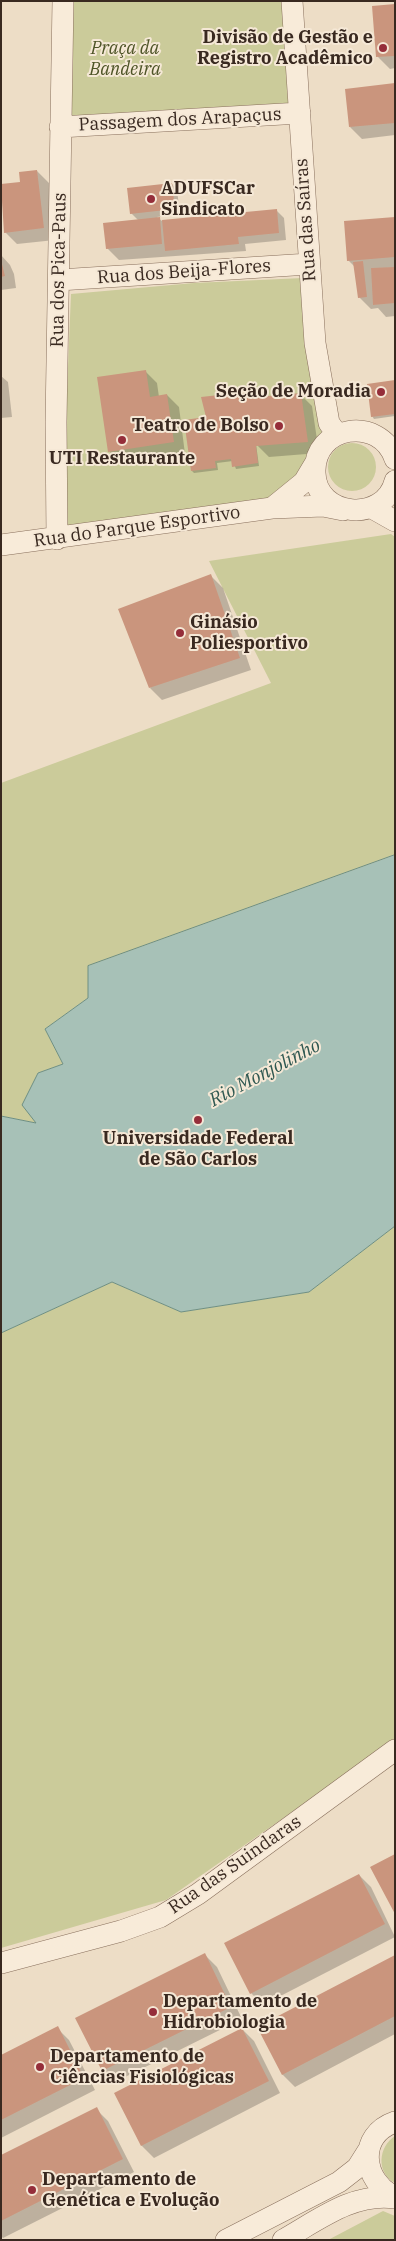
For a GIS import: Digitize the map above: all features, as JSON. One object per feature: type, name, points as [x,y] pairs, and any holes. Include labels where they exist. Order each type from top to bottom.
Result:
[{"type":"street","name":"Rua dos Pica-Paus","points":[[57,539],[58,280],[63,1]]},
{"type":"street","name":"Rua das Saíras","points":[[292,1],[315,343],[329,423],[337,434]]},
{"type":"street","name":"Passagem dos Arapaçus","points":[[60,127],[300,113]]},
{"type":"street","name":"Rua dos Beija-Flores","points":[[58,280],[309,264]]},
{"type":"street","points":[[272,508],[304,482],[320,451],[337,434],[347,431],[395,431]]},
{"type":"street","points":[[368,432],[386,444],[395,459]]},
{"type":"street","points":[[316,462],[315,474],[321,491],[332,504],[343,510]]},
{"type":"street","points":[[394,486],[384,500],[372,508],[395,521]]},
{"type":"street","name":"Rua do Parque Esportivo","points":[[1,545],[57,539],[150,524],[272,508],[323,506],[355,511],[372,508]]},
{"type":"street","name":"Rua das Suindaras","points":[[1,1962],[121,1931],[160,1917],[198,1894],[395,1750]]},
{"type":"street","points":[[226,2240],[339,2182],[357,2168],[377,2135],[388,2124],[395,2122]]},
{"type":"street","points":[[369,2149],[368,2165],[373,2180],[383,2192],[395,2198]]},
{"type":"street","points":[[283,2240],[350,2203],[374,2197],[395,2198]]},
{"type":"green space","name":"Praça da Bandeira","points":[[68,1],[285,1],[292,110],[66,119]]},
{"type":"green space","points":[[303,278],[326,436],[278,503],[61,534],[71,294],[194,283]]},
{"type":"green space","points":[[352,443],[361,445],[369,450],[374,458],[376,467],[374,476],[369,484],[361,489],[352,491],[343,489],[335,484],[330,476],[328,467],[330,458],[335,450],[343,445]]},
{"type":"green space","points":[[391,534],[395,537],[395,855],[89,966],[88,998],[45,1029],[63,1064],[38,1073],[23,1105],[37,1123],[1,1116],[1,783],[271,683],[209,561]]},
{"type":"green space","points":[[395,1226],[395,1740],[166,1900],[1,1948],[1,1333],[112,1282],[181,1312],[309,1292]]},
{"type":"green space","points":[[395,2136],[395,2183],[385,2173],[382,2167],[382,2160],[385,2147]]},
{"type":"green space","points":[[383,2211],[395,2216],[395,2240],[328,2240]]},
{"type":"water","name":"Rio Monjolinho","points":[[395,855],[395,1226],[309,1292],[181,1312],[112,1282],[1,1333],[1,1116],[36,1123],[22,1105],[38,1073],[63,1064],[45,1029],[88,998],[88,966]]},
{"type":"building","points":[[395,4],[395,56],[376,57],[372,6]]},
{"type":"building","points":[[395,83],[395,123],[349,127],[345,89]]},
{"type":"building","points":[[37,170],[44,228],[4,233],[1,184],[20,182],[19,172]]},
{"type":"building","name":"ADUFSCar Sindicato","points":[[172,183],[175,209],[130,214],[127,188]]},
{"type":"building","points":[[277,209],[279,233],[238,237],[239,244],[165,251],[162,220]]},
{"type":"building","points":[[160,217],[162,244],[106,249],[103,223]]},
{"type":"building","points":[[395,217],[395,257],[347,261],[344,221]]},
{"type":"building","points":[[1,260],[5,276],[1,277]]},
{"type":"building","points":[[363,261],[367,297],[358,298],[353,262]]},
{"type":"building","points":[[395,267],[395,303],[373,305],[371,268]]},
{"type":"building","points":[[146,370],[150,397],[167,394],[174,442],[108,452],[97,377]]},
{"type":"building","name":"Seção de Moradia","points":[[395,380],[395,414],[371,417],[367,384]]},
{"type":"building","points":[[247,392],[247,398],[301,393],[308,442],[256,446],[258,463],[232,467],[231,459],[215,461],[216,468],[191,471],[184,420],[206,417],[201,397]]},
{"type":"building","name":"Ginásio Poliesportivo","points":[[211,574],[240,658],[149,688],[118,609]]},
{"type":"building","points":[[395,1854],[395,1914],[370,1867]]},
{"type":"building","points":[[359,1874],[385,1924],[250,1994],[224,1943]]},
{"type":"building","name":"Departamento de Hidrobiologia","points":[[205,1953],[231,2007],[102,2071],[75,2018]]},
{"type":"building","points":[[395,1955],[395,2016],[282,2075],[257,2027]]},
{"type":"building","name":"Departamento de Ciências Fisiológicas","points":[[58,2026],[84,2078],[1,2120],[1,2055]]},
{"type":"building","points":[[242,2028],[269,2081],[141,2146],[114,2093]]},
{"type":"building","name":"Departamento de Genética e Evolução","points":[[97,2107],[123,2159],[1,2221],[1,2155]]},
{"type":"place","name":"Divisão de Gestão e Registro Acadêmico","points":[[383,48]]},
{"type":"place","name":"ADUFSCar Sindicato","points":[[151,199]]},
{"type":"place","name":"Seção de Moradia","points":[[381,392]]},
{"type":"place","name":"Teatro de Bolso","points":[[279,426]]},
{"type":"place","name":"UTI Restaurante","points":[[122,440]]},
{"type":"place","name":"Ginásio Poliesportivo","points":[[180,633]]},
{"type":"place","name":"Universidade Federal de São Carlos","points":[[198,1120]]},
{"type":"place","name":"Departamento de Hidrobiologia","points":[[153,2012]]},
{"type":"place","name":"Departamento de Ciências Fisiológicas","points":[[40,2067]]},
{"type":"place","name":"Departamento de Genética e Evolução","points":[[32,2190]]}]
